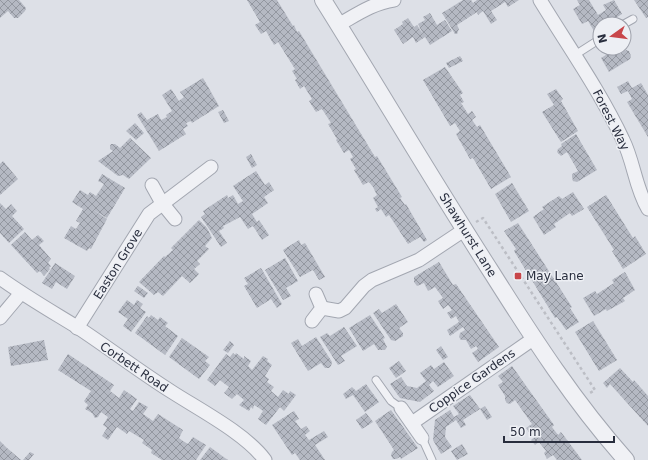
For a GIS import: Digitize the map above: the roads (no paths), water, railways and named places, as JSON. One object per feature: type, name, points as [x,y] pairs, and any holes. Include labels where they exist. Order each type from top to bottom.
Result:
[{"type":"street","name":"Shawhurst Lane","points":[[323,0],[464,230],[533,339],[601,432],[626,460]]},
{"type":"street","points":[[338,25],[368,8],[382,2],[394,0]]},
{"type":"street","name":"Forest Way","points":[[540,0],[575,55],[624,140],[632,163],[638,188],[648,209]]},
{"type":"street","name":"Easton Grove","points":[[78,328],[149,214],[211,167]]},
{"type":"street","points":[[152,185],[162,203],[175,219]]},
{"type":"street","points":[[322,308],[339,310],[346,308],[364,286],[372,280],[419,260],[464,230]]},
{"type":"street","name":"Corbett Road","points":[[0,278],[21,293],[78,328],[156,382],[239,435],[265,460]]},
{"type":"street","points":[[0,318],[21,293]]},
{"type":"street","points":[[316,294],[322,308]]},
{"type":"street","points":[[312,321],[322,308]]},
{"type":"street","name":"Coppice Gardens","points":[[412,422],[533,339]]},
{"type":"street","points":[[401,408],[422,438]]},
{"type":"lane","points":[[575,55],[592,44]]},
{"type":"lane","points":[[376,380],[391,401],[401,408]]},
{"type":"lane","points":[[422,438],[432,460]]},
{"type":"place","name":"May Lane","points":[[518,276]]}]
